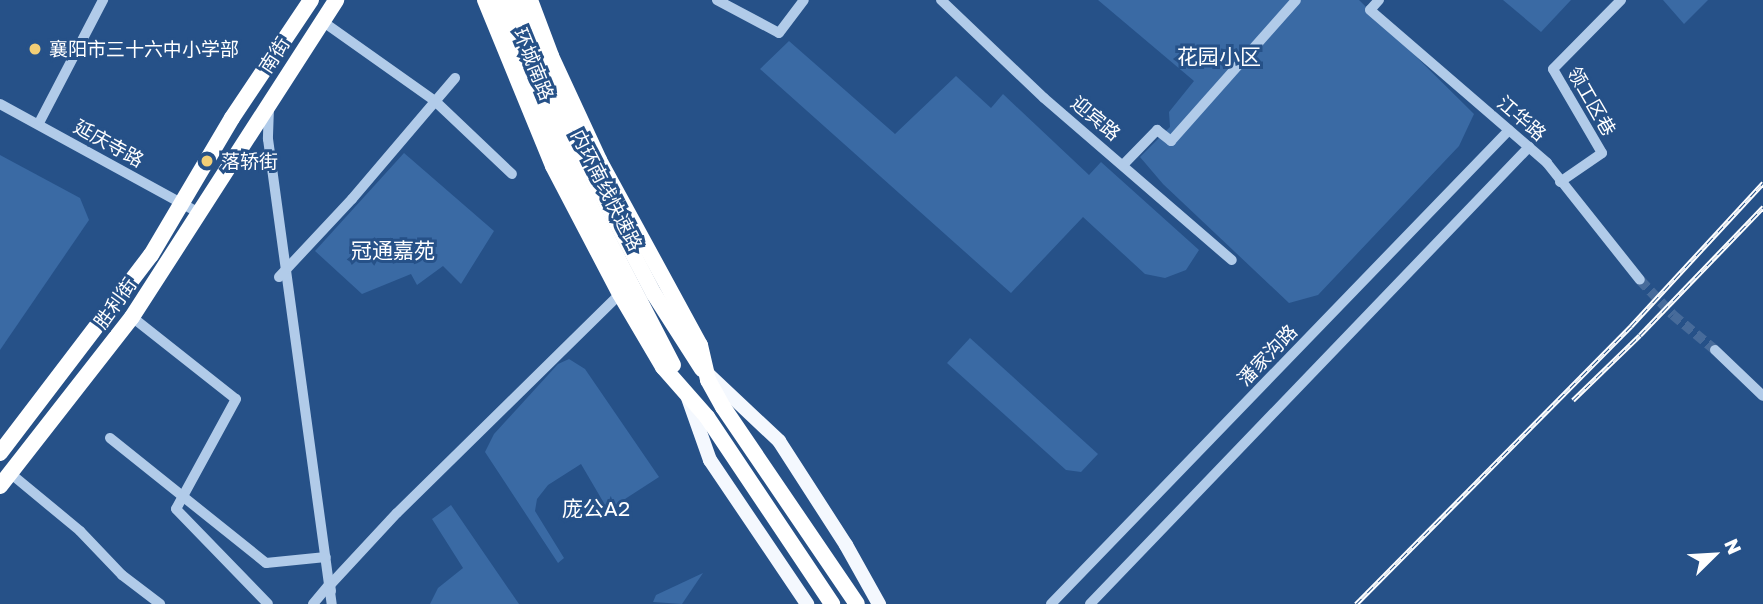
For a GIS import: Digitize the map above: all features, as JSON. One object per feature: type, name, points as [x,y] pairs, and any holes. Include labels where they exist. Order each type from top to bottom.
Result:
[{"type":"highway","name":"南街","points":[[0,453],[117,304],[183,204],[232,118],[311,0]]},
{"type":"highway","name":"南街","points":[[248,134],[336,0]]},
{"type":"highway","name":"环城南路","points":[[485,0],[553,166],[620,294]]},
{"type":"highway","name":"内环南线快速路","points":[[501,0],[562,151],[647,298],[708,377],[723,407],[857,604]]},
{"type":"highway","name":"内环南线快速路","points":[[517,0],[576,145],[647,298],[687,393]]},
{"type":"highway","name":"环城南路","points":[[530,0],[551,56],[599,160],[652,258]]},
{"type":"highway","name":"胜利街","points":[[5,480],[132,317],[201,214],[248,134]]},
{"type":"highway","name":"内环南线快速路","points":[[652,258],[700,345],[708,377]]},
{"type":"highway","name":"内环南线快速路","points":[[620,294],[663,367],[707,417],[832,604]]},
{"type":"main road","points":[[708,377],[779,440],[846,545],[878,604]]},
{"type":"main road","points":[[687,393],[710,460],[807,604]]},
{"type":"street","points":[[39,123],[103,0]]},
{"type":"street","points":[[717,0],[779,33],[804,0]]},
{"type":"street","name":"迎宾路","points":[[941,0],[1044,98],[1232,260]]},
{"type":"street","points":[[1123,165],[1157,130],[1171,141],[1296,0]]},
{"type":"street","name":"江华路","points":[[1379,0],[1370,10],[1547,163],[1640,279]]},
{"type":"street","name":"领工区巷","points":[[1560,182],[1602,153],[1553,69],[1621,0]]},
{"type":"street","points":[[322,21],[435,101],[512,174]]},
{"type":"street","points":[[282,273],[352,199],[455,78]]},
{"type":"street","points":[[270,101],[268,139],[282,273],[332,601]]},
{"type":"street","name":"延庆寺路","points":[[0,104],[201,214]]},
{"type":"street","name":"潘家沟路","points":[[1051,604],[1509,130]]},
{"type":"street","points":[[1090,604],[1529,147]]},
{"type":"street","points":[[332,601],[330,585],[397,513],[620,294]]},
{"type":"street","points":[[132,317],[236,398],[176,509],[268,604]]},
{"type":"street","points":[[1715,350],[1763,396]]},
{"type":"street","points":[[110,438],[266,563],[326,557]]},
{"type":"street","points":[[5,480],[80,531],[122,575],[160,604]]},
{"type":"street","points":[[313,604],[330,584]]},
{"type":"shaded area","points":[[1098,0],[1359,0],[1474,114],[1459,146],[1318,295],[1289,303],[1163,184],[1140,157],[1170,127],[1169,112],[1194,81]]},
{"type":"shaded area","points":[[1503,0],[1571,0],[1541,32]]},
{"type":"shaded area","points":[[1663,0],[1708,0],[1684,24]]},
{"type":"shaded area","points":[[789,41],[895,134],[956,76],[991,108],[1003,94],[1089,175],[1101,162],[1199,250],[1186,270],[1165,278],[1145,274],[1083,217],[1011,293],[760,69]]},
{"type":"shaded area","points":[[404,153],[494,231],[461,284],[443,266],[417,285],[411,274],[362,294],[315,251]]},
{"type":"shaded area","points":[[0,155],[80,198],[89,220],[0,350]]},
{"type":"shaded area","points":[[970,338],[1098,454],[1081,472],[1066,470],[947,363]]},
{"type":"shaded area","points":[[569,359],[585,369],[659,477],[608,510],[581,464],[548,485],[537,499],[535,511],[564,558],[558,563],[485,452],[494,434],[558,364]]},
{"type":"shaded area","points":[[451,505],[519,604],[430,604],[438,588],[463,568],[432,519]]},
{"type":"shaded area","points":[[703,573],[682,604],[653,602],[656,595]]},
{"type":"tunnel","points":[[1640,280],[1673,315],[1715,350]]},
{"type":"railway","points":[[1356,604],[1631,326],[1763,183]]},
{"type":"railway","points":[[1573,400],[1640,335],[1763,207]]},
{"type":"place","name":"襄阳市三十六中小学部","points":[[35,49]]},
{"type":"place","name":"落轿街","points":[[207,161]]},
{"type":"district","name":"花园小区","points":[[1219,56]]},
{"type":"district","name":"冠通嘉苑","points":[[393,250]]},
{"type":"district","name":"庞公A2","points":[[596,508]]}]
